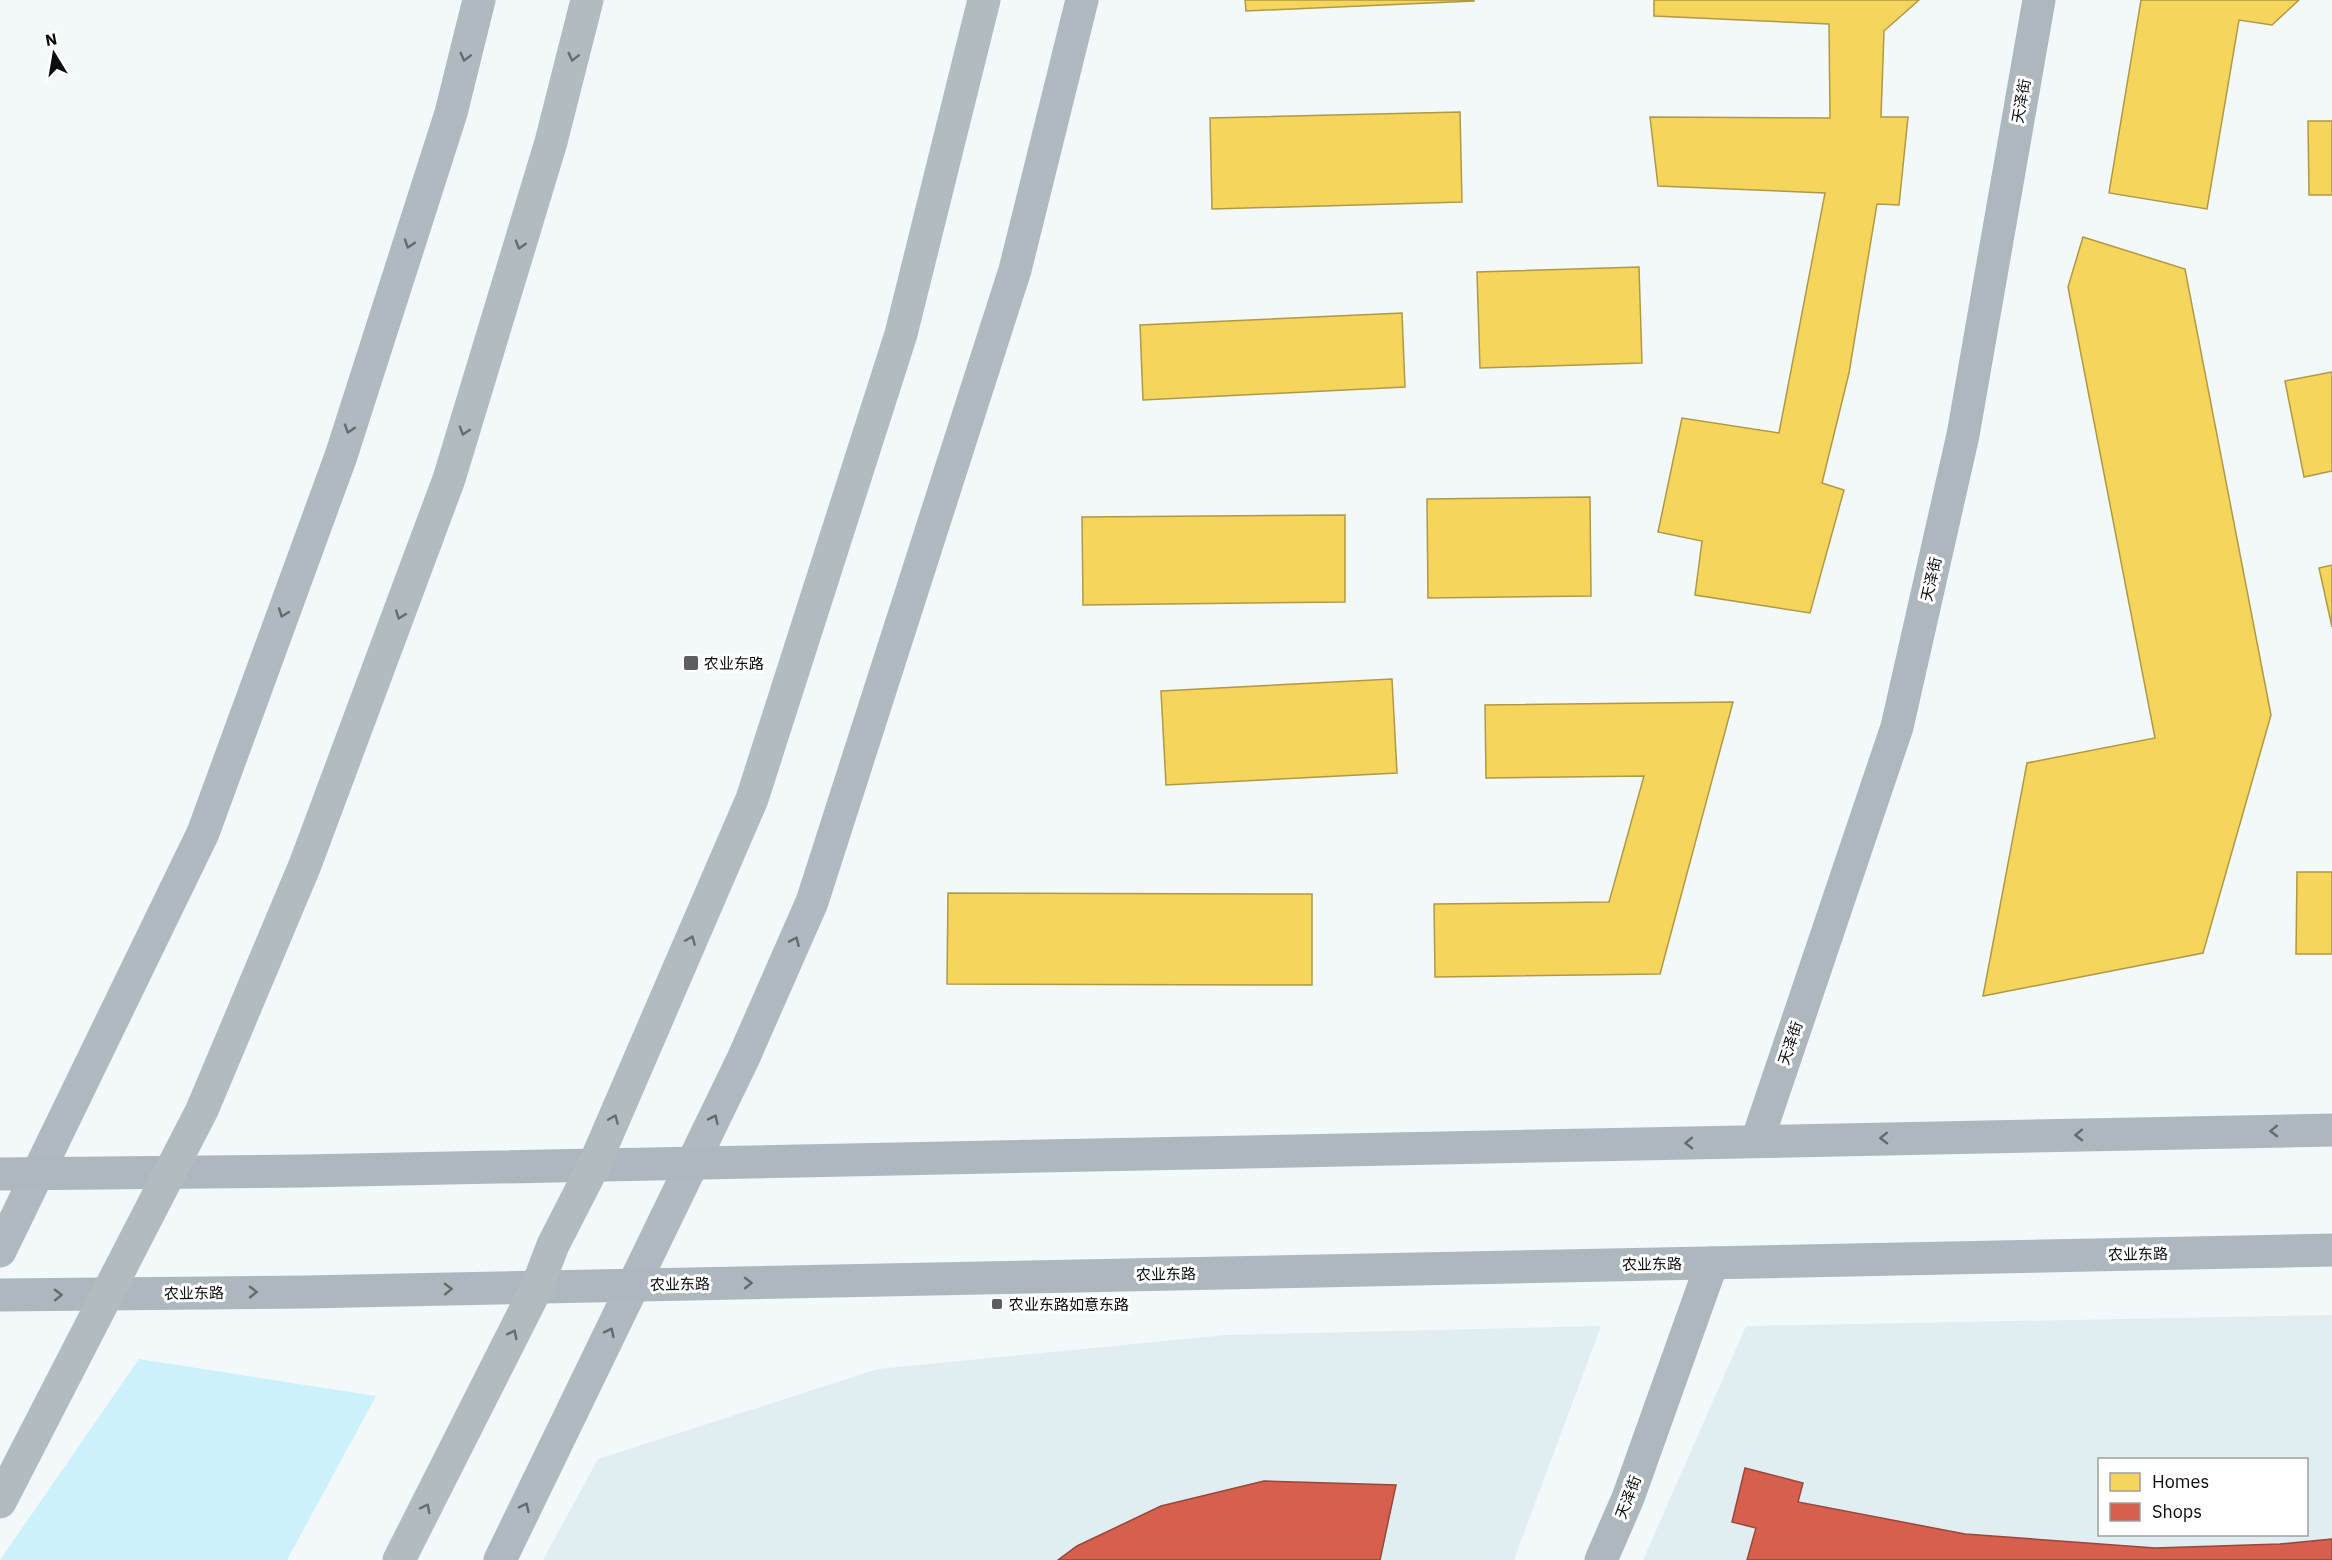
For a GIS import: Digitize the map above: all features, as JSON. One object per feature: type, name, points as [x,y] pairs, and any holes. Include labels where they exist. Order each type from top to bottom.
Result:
[{"type":"main road","points":[[0,1502],[201,1110],[305,865],[449,479],[552,142],[587,0]]},
{"type":"main road","points":[[399,1560],[537,1287],[553,1245],[594,1165],[752,799],[901,334],[984,0]]},
{"type":"main road","name":"天泽街","points":[[1757,1141],[1897,727],[1963,435],[2039,0]]},
{"type":"main road","points":[[0,1174],[170,1173],[2332,1130]]},
{"type":"main road","name":"农业东路","points":[[0,1295],[537,1287],[2332,1250]]},
{"type":"main road","name":"天泽街","points":[[1601,1560],[1628,1498],[1712,1263]]},
{"type":"street","points":[[0,1251],[203,832],[340,456],[451,113],[479,0]]},
{"type":"street","points":[[500,1560],[743,1059],[812,902],[1015,270],[1082,0]]},
{"type":"shaded area","points":[[2332,1315],[2332,1560],[1643,1560],[1746,1326]]},
{"type":"shaded area","points":[[1601,1326],[1514,1560],[543,1560],[598,1459],[878,1369],[1225,1335]]},
{"type":"shaded area","points":[[139,1359],[376,1396],[287,1560],[0,1560]]},
{"type":"building: Homes","points":[[1245,0],[1474,0],[1474,1],[1246,11]]},
{"type":"building: Homes","points":[[1654,0],[1919,0],[1884,31],[1881,117],[1908,117],[1899,205],[1877,204],[1849,373],[1822,483],[1844,490],[1810,613],[1695,595],[1702,541],[1658,532],[1682,418],[1779,433],[1825,193],[1658,186],[1650,117],[1830,118],[1829,24],[1654,16]]},
{"type":"building: Homes","points":[[2141,0],[2299,0],[2272,25],[2239,20],[2207,209],[2109,193]]},
{"type":"building: Homes","points":[[1460,112],[1462,202],[1212,209],[1210,118]]},
{"type":"building: Homes","points":[[2308,121],[2332,121],[2332,195],[2309,195]]},
{"type":"building: Homes","points":[[2083,237],[2185,269],[2271,715],[2203,953],[1983,996],[2027,763],[2155,738],[2068,287]]},
{"type":"building: Homes","points":[[1639,267],[1642,363],[1480,368],[1477,272]]},
{"type":"building: Homes","points":[[1402,313],[1405,387],[1143,400],[1140,325]]},
{"type":"building: Homes","points":[[2332,372],[2332,471],[2304,477],[2285,381]]},
{"type":"building: Homes","points":[[1590,497],[1591,596],[1428,598],[1427,499]]},
{"type":"building: Homes","points":[[1345,515],[1345,602],[1083,605],[1082,517]]},
{"type":"building: Homes","points":[[2332,565],[2332,627],[2319,568]]},
{"type":"building: Homes","points":[[1392,679],[1397,773],[1166,785],[1161,691]]},
{"type":"building: Homes","points":[[1733,702],[1660,974],[1435,977],[1434,904],[1609,902],[1644,776],[1486,778],[1485,705]]},
{"type":"building: Homes","points":[[2297,872],[2332,872],[2332,954],[2296,954]]},
{"type":"building: Homes","points":[[948,893],[1312,894],[1312,985],[947,984]]},
{"type":"building: Shops","points":[[1745,1468],[1803,1483],[1798,1502],[1965,1534],[2155,1548],[2280,1544],[2332,1539],[2332,1560],[1747,1560],[1756,1528],[1732,1522]]},
{"type":"building: Shops","points":[[1264,1481],[1396,1485],[1380,1560],[1058,1560],[1077,1546],[1161,1506]]},
{"type":"place","name":"农业东路","points":[[691,663]]},
{"type":"place","name":"农业东路如意东路","points":[[997,1304]]}]
